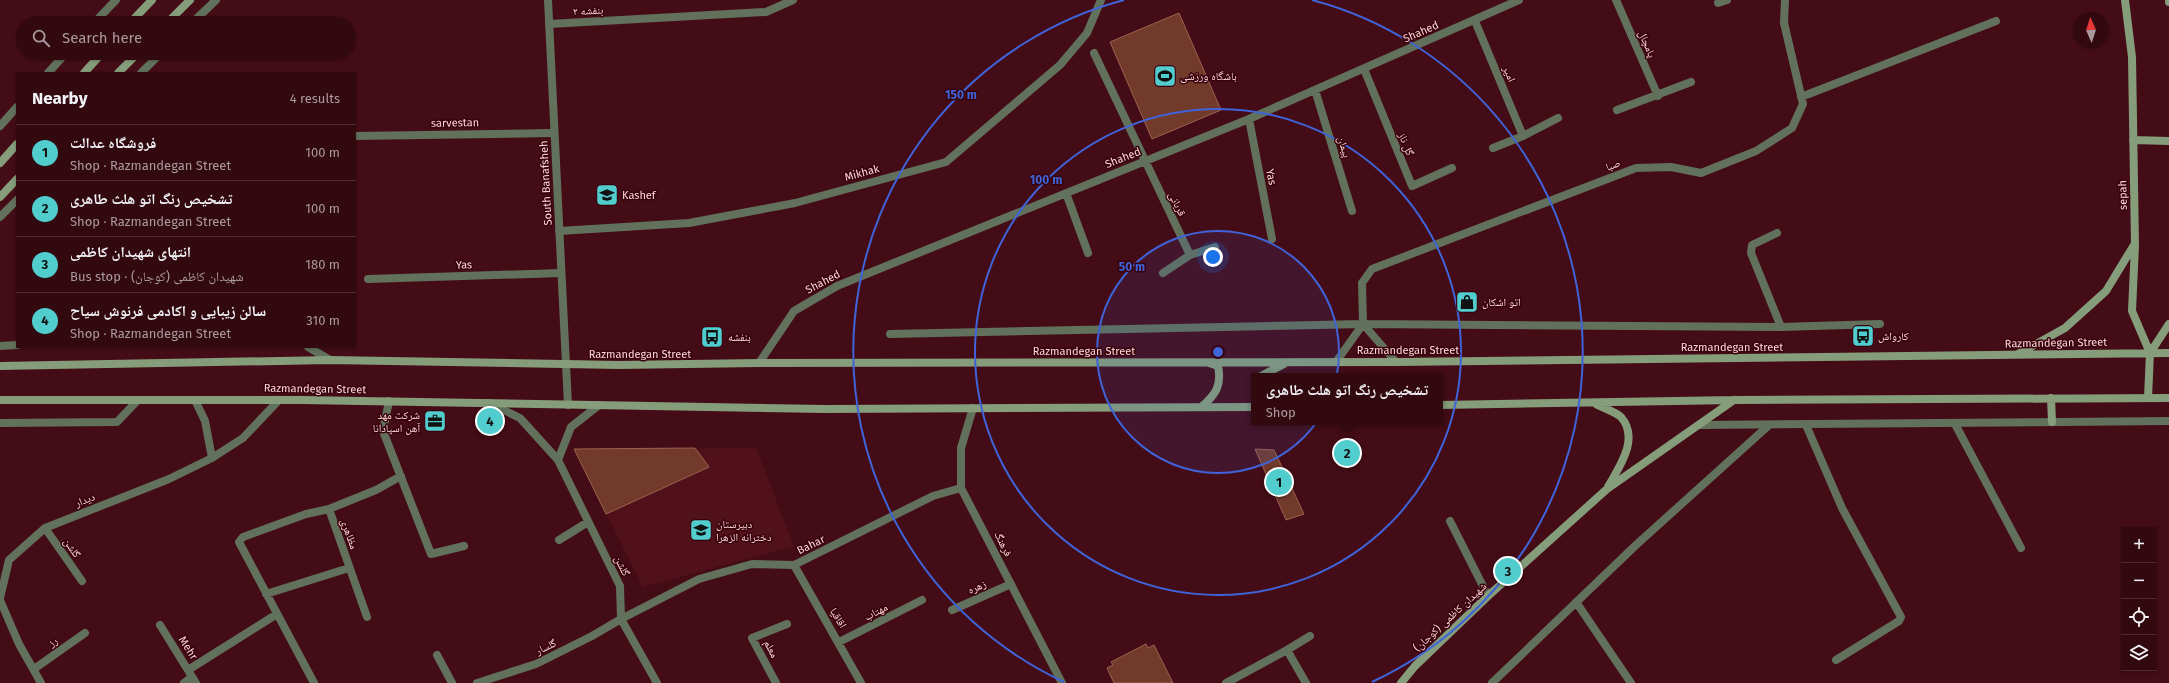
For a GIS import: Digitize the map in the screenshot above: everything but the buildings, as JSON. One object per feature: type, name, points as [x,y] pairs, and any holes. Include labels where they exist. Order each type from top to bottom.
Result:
[{"type":"main road","points":[[137,16],[152,0]]},
{"type":"main road","points":[[174,16],[190,0]]},
{"type":"main road","name":"sepah","points":[[2125,0],[2132,57],[2135,245],[2132,311],[2150,353]]},
{"type":"main road","points":[[85,72],[96,60]]},
{"type":"main road","points":[[119,72],[131,60]]},
{"type":"main road","points":[[2133,140],[2169,141]]},
{"type":"main road","points":[[0,163],[16,145]]},
{"type":"main road","points":[[0,196],[16,180]]},
{"type":"main road","points":[[2017,354],[2065,328],[2106,291],[2135,245]]},
{"type":"main road","points":[[2148,398],[2150,353],[2169,324]]},
{"type":"main road","name":"Razmandegan Street","points":[[0,366],[330,360],[566,364],[1396,362],[2169,353]]},
{"type":"main road","points":[[1201,407],[1211,399],[1219,387],[1218,366],[1208,362]]},
{"type":"main road","points":[[1265,373],[1288,362]]},
{"type":"main road","points":[[2051,398],[2052,422]]},
{"type":"main road","points":[[1443,405],[1595,404],[1735,400],[2169,398]]},
{"type":"main road","name":"Razmandegan Street","points":[[0,400],[390,401],[826,409],[1251,407]]},
{"type":"main road","points":[[1606,489],[1735,400]]},
{"type":"main road","points":[[1595,404],[1621,417],[1629,434],[1626,457],[1606,489]]},
{"type":"main road","name":"شهیدان کاظمی (کوجان)","points":[[1401,683],[1415,666],[1488,596],[1606,489]]},
{"type":"street","points":[[101,16],[116,0]]},
{"type":"street","points":[[199,16],[216,0]]},
{"type":"street","name":"South Banafsheh","points":[[548,0],[568,405]]},
{"type":"street","name":"بنفشه ۲","points":[[549,24],[766,12],[793,0]]},
{"type":"street","name":"Mikhak","points":[[559,231],[689,223],[795,203],[946,162],[1060,65],[1087,33],[1101,0]]},
{"type":"street","name":"Shahed","points":[[759,363],[794,311],[837,286],[1249,119],[1475,21],[1519,0]]},
{"type":"street","name":"پامچال","points":[[1616,0],[1658,96]]},
{"type":"street","points":[[1718,3],[1727,0]]},
{"type":"street","name":"صبا","points":[[1363,324],[1362,283],[1372,269],[1636,168],[1671,167],[1701,173],[1756,151],[1792,128],[1803,104],[1784,23],[1785,0]]},
{"type":"street","name":"امیر","points":[[1475,21],[1523,136]]},
{"type":"street","points":[[1801,97],[1996,21]]},
{"type":"street","name":"قربانی","points":[[1094,52],[1190,256]]},
{"type":"street","points":[[49,72],[60,60]]},
{"type":"street","points":[[142,72],[154,60]]},
{"type":"street","name":"گل ناز","points":[[1364,69],[1412,186],[1452,168]]},
{"type":"street","points":[[1616,110],[1658,96],[1691,82]]},
{"type":"street","name":"پیمان","points":[[1315,90],[1352,211]]},
{"type":"street","points":[[0,126],[16,108]]},
{"type":"street","points":[[1493,148],[1523,136],[1558,118]]},
{"type":"street","name":"Yas","points":[[1249,119],[1272,239]]},
{"type":"street","name":"sarvestan","points":[[356,136],[554,133]]},
{"type":"street","points":[[1066,193],[1088,253]]},
{"type":"street","points":[[0,217],[16,201]]},
{"type":"street","points":[[1777,233],[1752,245],[1751,252],[1781,326]]},
{"type":"street","points":[[1163,273],[1190,256],[1215,248]]},
{"type":"street","name":"Yas","points":[[368,279],[561,272]]},
{"type":"street","points":[[1336,362],[1363,324]]},
{"type":"street","points":[[1363,324],[1396,362]]},
{"type":"street","points":[[890,334],[1363,324],[1781,326],[1880,324]]},
{"type":"street","points":[[0,346],[16,345]]},
{"type":"street","points":[[310,348],[330,360]]},
{"type":"street","points":[[0,423],[118,422],[138,400]]},
{"type":"street","points":[[195,400],[205,421],[212,458]]},
{"type":"street","name":"دیدار","points":[[41,683],[19,644],[0,599],[9,560],[45,528],[169,479],[212,458],[243,438],[279,400]]},
{"type":"street","points":[[390,401],[383,431],[432,554],[464,546]]},
{"type":"street","name":"گلشن","points":[[489,403],[520,418],[558,460],[620,586],[621,619],[658,683]]},
{"type":"street","points":[[558,460],[571,427],[599,405]]},
{"type":"street","name":"فرهنگ","points":[[973,408],[961,448],[961,488],[1062,683]]},
{"type":"street","points":[[1699,425],[1768,426],[2169,421]]},
{"type":"street","points":[[1955,424],[2021,548]]},
{"type":"street","points":[[1806,425],[1842,508],[1901,617],[1899,621],[1836,660]]},
{"type":"street","points":[[1492,683],[1576,602],[1768,426]]},
{"type":"street","name":"مظاهری","points":[[368,617],[349,568],[329,509],[376,490],[401,476]]},
{"type":"street","name":"Bahar","points":[[621,619],[699,579],[752,564],[794,566],[933,496],[961,488]]},
{"type":"street","points":[[314,683],[238,542],[243,537],[306,514],[329,509]]},
{"type":"street","points":[[1450,521],[1488,596]]},
{"type":"street","points":[[559,540],[588,522]]},
{"type":"street","name":"گلشن","points":[[45,528],[82,581]]},
{"type":"street","name":"اقاقیا","points":[[794,566],[839,642],[861,683]]},
{"type":"street","points":[[266,594],[349,568]]},
{"type":"street","name":"زهره","points":[[952,610],[1011,584]]},
{"type":"street","name":"مهتاب","points":[[839,642],[922,600]]},
{"type":"street","points":[[1576,602],[1631,683]]},
{"type":"street","points":[[184,683],[277,614]]},
{"type":"street","name":"گلسار","points":[[477,683],[496,680],[536,664],[592,636],[621,619]]},
{"type":"street","name":"معلم","points":[[776,683],[752,638],[787,624]]},
{"type":"street","name":"Mehr","points":[[160,625],[192,677]]},
{"type":"street","name":"رز","points":[[34,669],[85,633]]},
{"type":"street","points":[[1226,683],[1310,636]]},
{"type":"street","points":[[1287,650],[1306,683]]},
{"type":"street","points":[[437,655],[452,683]]},
{"type":"shaded area","name":"دبيرستان دخترانه الزهرا","points":[[756,448],[794,546],[643,587],[574,449]]},
{"type":"place","name":"باشگاه ورزشی","points":[[1165,76]]},
{"type":"place","name":"Kashef","points":[[607,195]]},
{"type":"place","name":"اتو اشکان","points":[[1467,302]]},
{"type":"place","name":"کارواش","points":[[1863,336]]},
{"type":"place","name":"بنفشه","points":[[712,337]]},
{"type":"place","name":"شرکت مهد آهن اسپادانا","points":[[435,421]]},
{"type":"place","name":"سالن زیبایی و اکادمی فرنوش سیاح","points":[[490,421]]},
{"type":"place","name":"تشخیص رنگ اتو هلث طاهری","points":[[1347,453]]},
{"type":"place","name":"فروشگاه عدالت","points":[[1279,482]]},
{"type":"place","name":"دبيرستان دخترانه الزهرا","points":[[701,530]]},
{"type":"place","name":"انتهای شهیدان کاظمی","points":[[1508,571]]}]
